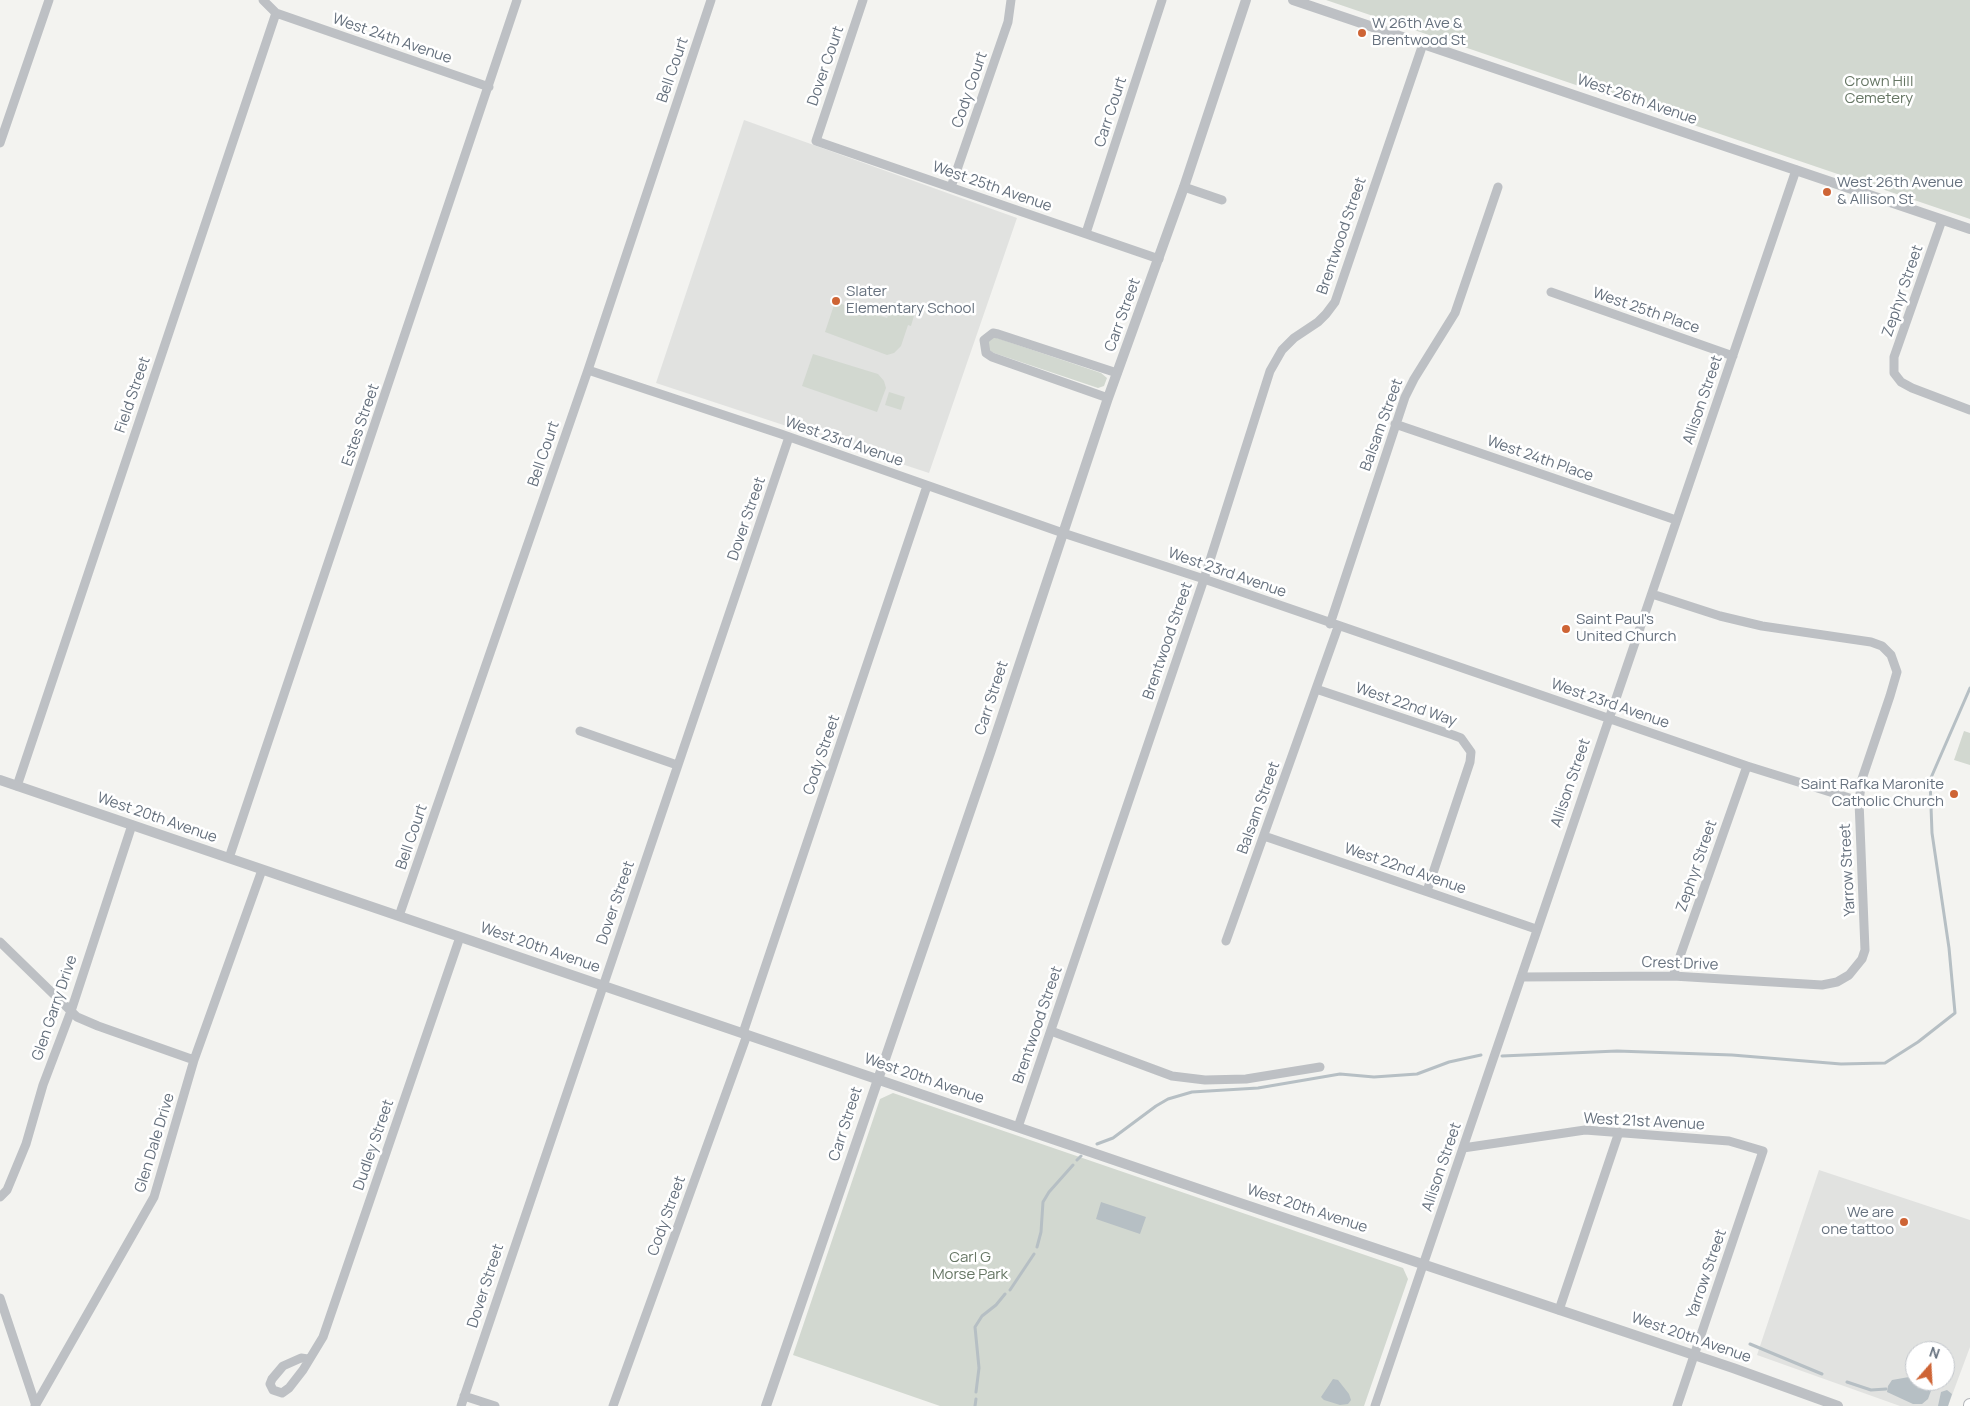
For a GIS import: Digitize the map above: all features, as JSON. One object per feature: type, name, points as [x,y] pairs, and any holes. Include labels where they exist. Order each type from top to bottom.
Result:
[{"type":"street","points":[[0,143],[48,0]]},
{"type":"street","name":"West 24th Avenue","points":[[263,0],[276,14],[489,87]]},
{"type":"street","name":"Estes Street","points":[[229,858],[517,0]]},
{"type":"street","name":"Bell Court","points":[[399,916],[588,370],[711,0]]},
{"type":"street","name":"Dover Court","points":[[816,141],[863,0]]},
{"type":"street","name":"Cody Court","points":[[951,187],[1008,22],[1011,0]]},
{"type":"street","name":"Carr Court","points":[[1086,232],[1162,0]]},
{"type":"street","name":"Carr Street","points":[[766,1406],[1108,398],[1184,187],[1246,0]]},
{"type":"street","name":"West 26th Avenue","points":[[1293,0],[1970,230]]},
{"type":"street","name":"Field Street","points":[[16,786],[276,14]]},
{"type":"street","name":"Brentwood Street","points":[[1018,1127],[1204,579],[1270,371],[1282,350],[1294,338],[1318,322],[1335,302],[1423,44]]},
{"type":"street","name":"West 25th Avenue","points":[[816,141],[1086,232],[1159,259]]},
{"type":"street","name":"Allison Street","points":[[1375,1406],[1796,170]]},
{"type":"street","points":[[1184,187],[1222,200]]},
{"type":"street","name":"Balsam Street","points":[[1226,941],[1316,690],[1395,424],[1414,379],[1455,314],[1498,187]]},
{"type":"street","name":"Zephyr Street","points":[[1942,220],[1894,357],[1894,373],[1901,382],[1912,388],[1970,410]]},
{"type":"street","name":"West 25th Place","points":[[1551,292],[1733,356]]},
{"type":"street","points":[[1108,398],[992,357],[986,353],[984,340],[993,333],[998,334],[1117,373]]},
{"type":"street","name":"West 23rd Avenue","points":[[588,370],[789,437],[926,486],[1204,579],[1747,766],[1858,800]]},
{"type":"street","name":"West 24th Place","points":[[1395,424],[1676,520]]},
{"type":"street","name":"Dover Street","points":[[461,1406],[789,437]]},
{"type":"street","name":"Cody Street","points":[[613,1406],[745,1034],[926,486]]},
{"type":"street","name":"Yarrow Street","points":[[1652,594],[1720,616],[1762,626],[1871,642],[1882,646],[1891,654],[1897,672],[1862,780],[1858,800],[1866,950],[1855,969],[1838,982]]},
{"type":"street","name":"West 22nd Way","points":[[1316,690],[1461,738],[1471,752],[1470,762],[1426,891]]},
{"type":"street","points":[[580,731],[677,765]]},
{"type":"street","name":"Zephyr Street","points":[[1673,976],[1747,766]]},
{"type":"street","name":"West 20th Avenue","points":[[0,780],[1018,1127],[1695,1355],[1827,1404],[1838,1406]]},
{"type":"street","name":"Glen Garry Drive","points":[[0,1197],[7,1190],[26,1144],[43,1085],[71,1011],[132,825]]},
{"type":"street","name":"West 22nd Avenue","points":[[1264,836],[1536,929]]},
{"type":"street","name":"Glen Dale Drive","points":[[35,1405],[154,1198],[194,1060],[262,870]]},
{"type":"street","name":"Dudley Street","points":[[308,1359],[323,1337],[460,937]]},
{"type":"street","points":[[0,942],[77,1017],[194,1060]]},
{"type":"street","name":"Crest Drive","points":[[1521,977],[1673,976],[1822,985],[1838,982]]},
{"type":"street","points":[[1051,1031],[1172,1076],[1205,1080],[1246,1080],[1320,1067]]},
{"type":"street","name":"West 21st Avenue","points":[[1463,1148],[1585,1130],[1729,1141],[1763,1152]]},
{"type":"street","points":[[1560,1310],[1619,1132]]},
{"type":"street","name":"Yarrow Street","points":[[1677,1406],[1763,1152]]},
{"type":"street","points":[[0,1298],[35,1405]]},
{"type":"street","points":[[464,1396],[495,1406]]},
{"type":"shaded area","name":"Slater Elementary School","points":[[744,120],[1017,218],[929,473],[656,383]]},
{"type":"shaded area","points":[[1819,1170],[1970,1220],[1970,1347],[1955,1387],[1955,1341],[1905,1341],[1905,1391],[1954,1391],[1948,1406],[1900,1406],[1757,1355]]},
{"type":"shaded area","points":[[1101,1202],[1146,1217],[1140,1234],[1096,1219]]},
{"type":"shaded area","points":[[1905,1378],[1905,1391],[1931,1391],[1928,1399],[1922,1404],[1913,1404],[1887,1392],[1892,1380]]},
{"type":"shaded area","points":[[1333,1379],[1338,1380],[1349,1394],[1351,1400],[1348,1404],[1340,1405],[1324,1400],[1321,1397]]},
{"type":"shaded area","points":[[1948,1391],[1952,1394],[1948,1406],[1938,1406],[1941,1392]]},
{"type":"green space","name":"Crown Hill Cemetery","points":[[1326,0],[1970,0],[1970,219]]},
{"type":"green space","points":[[835,302],[887,318],[893,302],[916,309],[911,326],[908,325],[901,346],[894,353],[887,355],[825,332]]},
{"type":"green space","points":[[994,337],[1101,373],[1107,378],[1104,386],[1098,388],[994,353],[989,350],[988,342]]},
{"type":"green space","points":[[813,354],[878,374],[884,381],[886,388],[877,412],[802,386]]},
{"type":"green space","points":[[889,392],[905,397],[901,410],[885,405]]},
{"type":"green space","points":[[1964,731],[1970,733],[1970,765],[1954,760]]},
{"type":"green space","name":"Carl G Morse Park","points":[[893,1093],[1403,1268],[1408,1279],[1364,1406],[940,1406],[793,1355],[880,1099]]},
{"type":"waterway","points":[[1502,1056],[1617,1051],[1732,1055],[1841,1064],[1885,1063],[1918,1042],[1955,1013],[1949,948],[1932,833],[1930,780],[1970,688]]},
{"type":"waterway","points":[[1097,1144],[1113,1138],[1168,1099],[1192,1092],[1258,1088],[1340,1074],[1374,1077],[1417,1074],[1449,1062],[1481,1055]]},
{"type":"waterway","points":[[1077,1160],[1081,1156]]},
{"type":"waterway","points":[[1037,1247],[1041,1232],[1043,1202],[1049,1192],[1073,1165]]},
{"type":"waterway","points":[[1010,1290],[1034,1254]]},
{"type":"waterway","points":[[976,1392],[979,1368],[975,1327],[982,1316],[996,1305],[1005,1294]]},
{"type":"waterway","points":[[1750,1344],[1822,1374]]},
{"type":"waterway","points":[[1847,1382],[1871,1390],[1886,1389]]},
{"type":"waterway","points":[[975,1406],[976,1399]]},
{"type":"place","name":"W 26th Ave & Brentwood St","points":[[1362,33]]},
{"type":"place","name":"West 26th Avenue & Allison St","points":[[1827,192]]},
{"type":"place","name":"Slater Elementary School","points":[[836,301]]},
{"type":"place","name":"Saint Paul's United Church","points":[[1566,629]]},
{"type":"place","name":"Saint Rafka Maronite Catholic Church","points":[[1954,794]]},
{"type":"place","name":"We are one tattoo","points":[[1904,1222]]}]
